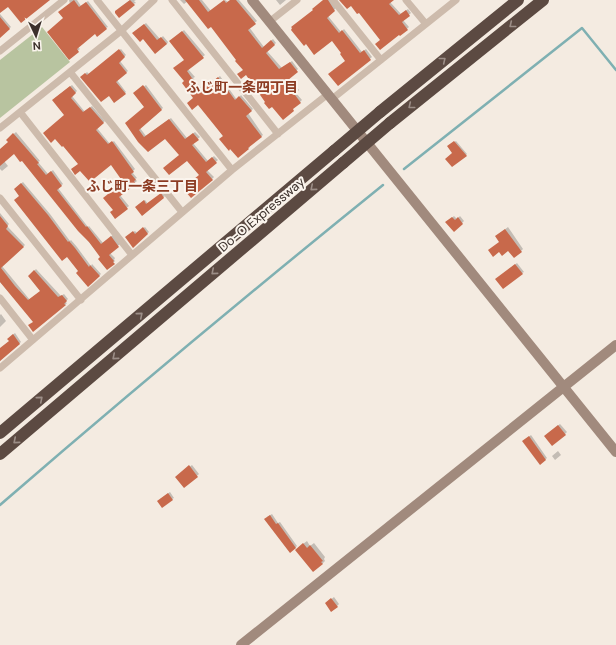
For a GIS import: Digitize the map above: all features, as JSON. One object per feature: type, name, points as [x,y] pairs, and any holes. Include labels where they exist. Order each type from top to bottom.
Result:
[{"type":"highway","name":"Do-O Expressway","points":[[0,433],[380,112],[518,0]]},
{"type":"highway","name":"Do-O Expressway","points":[[0,454],[390,123],[543,0]]},
{"type":"street","points":[[0,51],[64,0]]},
{"type":"street","points":[[97,0],[232,170]]},
{"type":"street","points":[[0,128],[121,31],[154,0]]},
{"type":"street","points":[[172,0],[278,134]]},
{"type":"street","points":[[252,0],[616,452]]},
{"type":"street","points":[[269,22],[297,0]]},
{"type":"street","points":[[332,0],[382,60]]},
{"type":"street","points":[[406,0],[426,24]]},
{"type":"street","points":[[0,368],[232,170],[278,134],[382,60],[456,0]]},
{"type":"street","points":[[70,72],[182,212]]},
{"type":"street","points":[[20,112],[132,256]]},
{"type":"street","points":[[0,198],[81,300]]},
{"type":"street","points":[[0,298],[33,340]]},
{"type":"street","points":[[241,645],[616,345]]},
{"type":"green space","points":[[42,27],[70,62],[0,118],[0,60]]},
{"type":"building","points":[[0,0],[50,0],[21,23],[8,7],[0,13]]},
{"type":"building","points":[[74,0],[79,7],[86,2],[107,29],[97,37],[95,34],[77,49],[79,52],[69,60],[47,32],[63,18],[58,12]]},
{"type":"building","points":[[130,0],[135,5],[119,18],[115,11]]},
{"type":"building","points":[[185,0],[199,0],[208,12],[224,0],[226,3],[230,0],[236,0],[256,24],[248,30],[262,48],[271,40],[275,45],[266,53],[279,69],[290,62],[298,72],[288,80],[298,92],[295,95],[301,103],[293,109],[294,111],[283,120],[272,107],[269,109],[246,75],[241,79],[237,74],[243,70],[211,27],[208,29]]},
{"type":"building","points":[[323,0],[328,0],[335,11],[327,18],[339,33],[342,30],[360,53],[364,50],[371,60],[338,86],[328,74],[345,61],[332,41],[314,55],[306,44],[304,46],[291,30],[291,27]]},
{"type":"building","points":[[339,0],[394,0],[389,4],[399,15],[406,10],[410,16],[402,22],[408,30],[380,50],[375,44],[380,40],[359,13],[357,14],[351,6],[347,9]]},
{"type":"building","points":[[0,17],[10,29],[0,38]]},
{"type":"building","points":[[144,24],[157,40],[161,37],[167,44],[155,54],[143,39],[140,42],[132,33]]},
{"type":"building","points":[[182,31],[204,58],[187,71],[201,91],[218,77],[235,100],[239,96],[252,111],[246,116],[262,137],[238,158],[230,149],[229,151],[219,139],[223,136],[198,105],[192,110],[187,103],[193,98],[182,83],[184,81],[173,68],[184,60],[169,41]]},
{"type":"building","points":[[119,49],[125,57],[119,63],[127,73],[116,82],[126,94],[114,103],[109,96],[101,102],[80,77],[85,73],[87,75]]},
{"type":"building","points":[[143,85],[162,110],[139,130],[144,137],[169,119],[185,139],[193,133],[199,140],[192,145],[206,162],[212,157],[217,163],[206,172],[213,180],[191,198],[185,191],[196,182],[194,179],[199,175],[187,161],[169,175],[163,168],[179,155],[165,139],[148,152],[138,142],[125,123],[144,107],[133,93]]},
{"type":"building","points":[[70,86],[76,93],[71,98],[83,112],[90,107],[104,123],[96,130],[108,144],[112,141],[134,172],[131,174],[136,180],[134,181],[136,184],[119,197],[128,209],[115,219],[110,212],[113,210],[103,198],[123,182],[111,165],[90,182],[80,171],[75,175],[71,169],[78,164],[63,146],[62,147],[55,139],[51,143],[43,133],[64,115],[52,100]]},
{"type":"building","points":[[13,133],[39,163],[37,164],[46,175],[51,171],[62,186],[57,190],[101,244],[111,236],[119,247],[109,255],[115,264],[107,270],[98,259],[100,257],[89,242],[78,231],[22,161],[20,162],[14,154],[0,166],[0,149],[8,142],[6,140]]},
{"type":"building","points":[[454,141],[467,156],[452,167],[445,159],[452,153],[447,146]]},
{"type":"building","points":[[21,183],[89,267],[90,265],[100,276],[88,287],[76,273],[78,271],[67,257],[62,261],[14,200],[19,196],[14,189]]},
{"type":"building","points":[[161,193],[164,198],[142,216],[135,207],[144,200],[146,204]]},
{"type":"building","points":[[0,216],[8,226],[6,229],[24,247],[1,268],[15,286],[28,300],[40,291],[28,276],[34,270],[58,297],[62,295],[67,301],[64,304],[66,305],[33,332],[28,325],[33,322],[0,282]]},
{"type":"building","points":[[452,217],[455,220],[458,217],[463,224],[454,232],[445,222]]},
{"type":"building","points":[[143,227],[148,234],[133,248],[125,237],[133,231],[135,234]]},
{"type":"building","points":[[505,229],[522,252],[514,258],[508,251],[502,256],[499,252],[493,257],[488,250],[499,242],[495,236]]},
{"type":"building","points":[[515,264],[523,274],[503,289],[495,279]]},
{"type":"building","points":[[13,334],[20,344],[0,361],[0,348],[9,341],[7,339]]},
{"type":"building","points":[[558,425],[566,435],[552,446],[544,436]]},
{"type":"building","points":[[529,436],[546,460],[540,465],[522,441]]},
{"type":"building","points":[[189,465],[198,477],[184,488],[175,477]]},
{"type":"building","points":[[168,493],[173,500],[162,508],[157,501]]},
{"type":"building","points":[[270,515],[276,524],[278,523],[296,548],[290,553],[264,519]]},
{"type":"building","points":[[303,543],[307,548],[310,545],[323,561],[321,562],[323,564],[313,572],[295,550]]},
{"type":"building","points":[[331,598],[338,607],[331,612],[325,603]]},
{"type":"waterway","points":[[404,169],[582,28],[616,70]]},
{"type":"waterway","points":[[0,505],[190,344],[383,185]]},
{"type":"district","name":"ふじ町一条四丁目","points":[[242,87]]},
{"type":"district","name":"ふじ町一条三丁目","points":[[142,186]]}]
